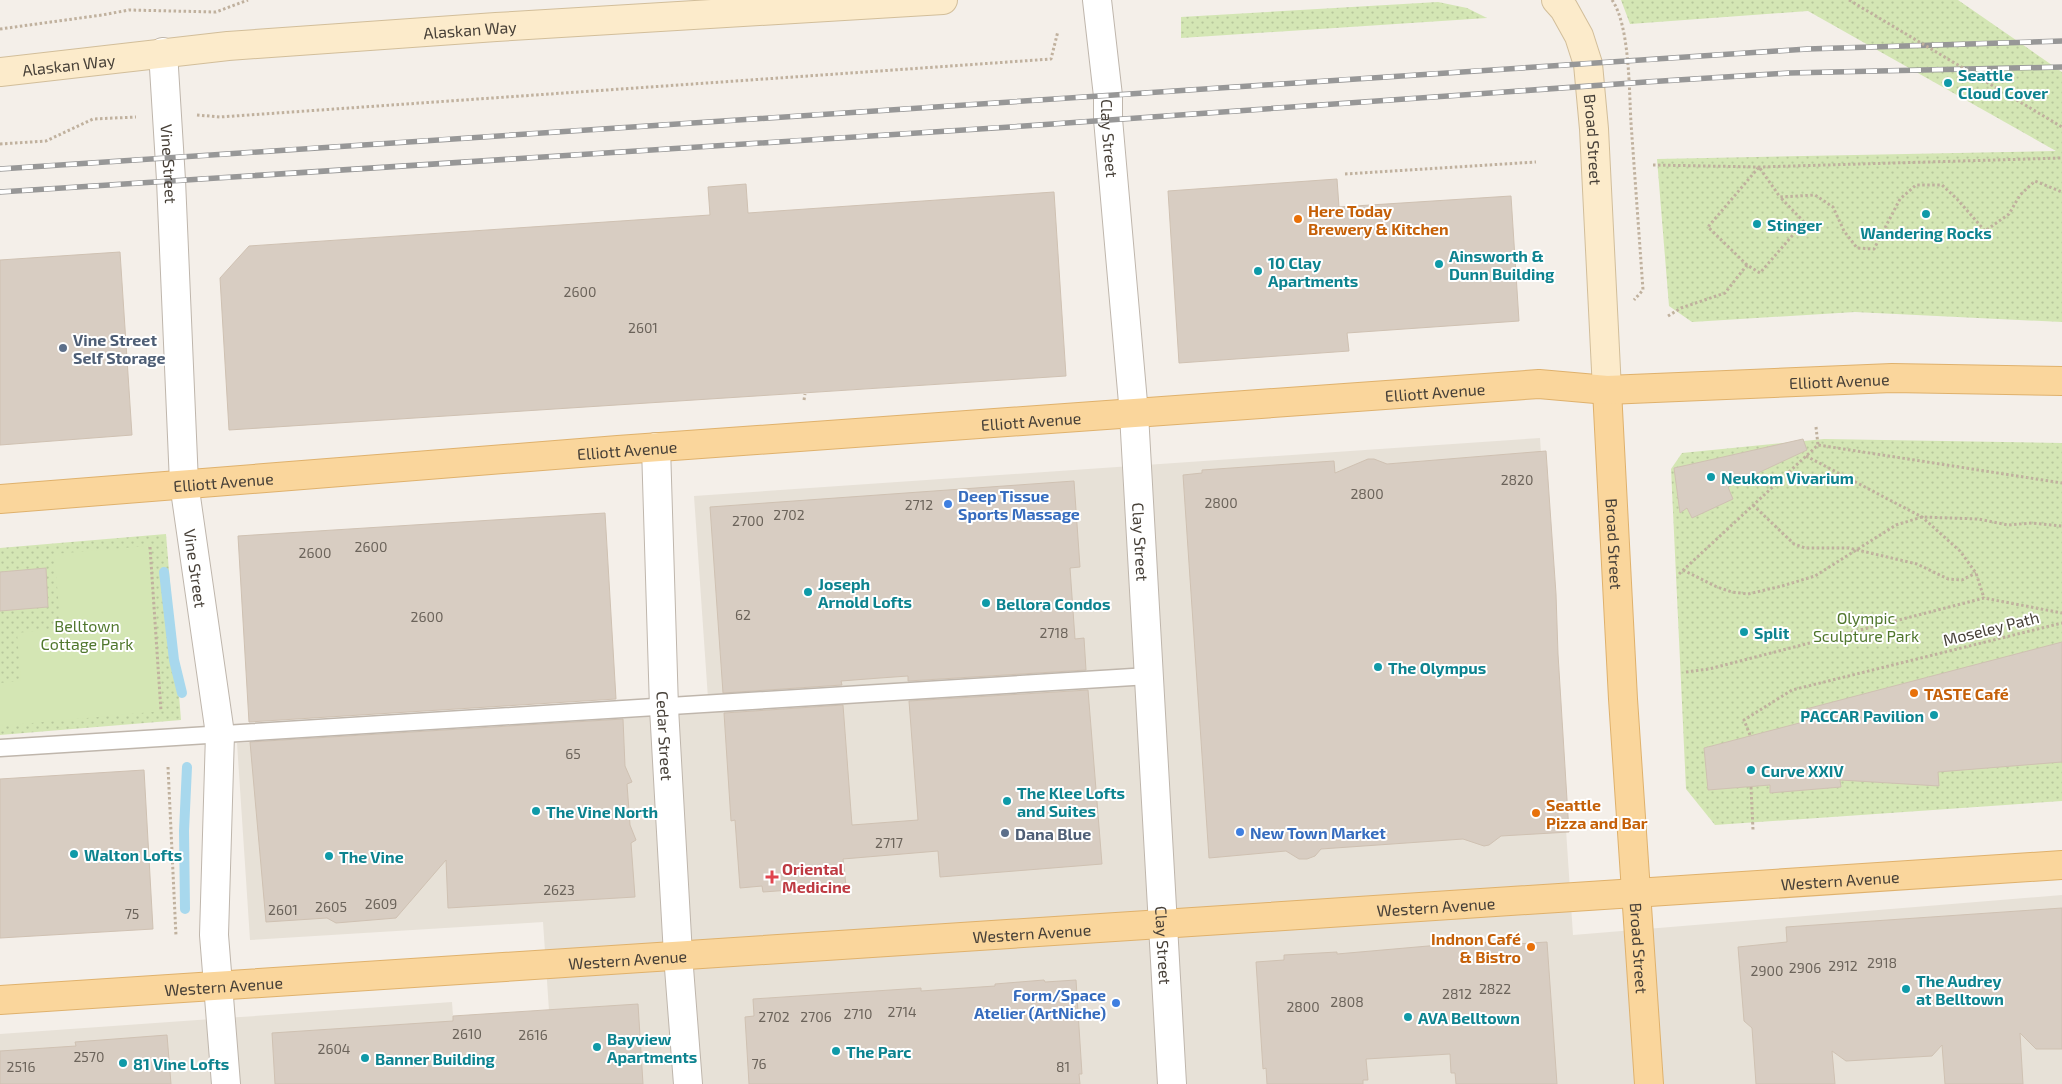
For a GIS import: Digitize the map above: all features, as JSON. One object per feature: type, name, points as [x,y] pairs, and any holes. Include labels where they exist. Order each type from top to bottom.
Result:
[{"type":"main road","name":"Alaskan Way","points":[[0,72],[163,52],[496,26],[943,0]]},
{"type":"main road","name":"Broad Street","points":[[1560,4],[1579,36],[1588,64],[1594,129],[1623,699],[1649,1084]]},
{"type":"main road","name":"Elliott Avenue","points":[[0,500],[656,447],[1538,384],[1607,390],[1892,378],[2062,381]]},
{"type":"main road","name":"Western Avenue","points":[[0,1000],[2062,865]]},
{"type":"street","name":"Clay Street","points":[[1098,0],[1102,56],[1108,96],[1108,118],[1134,414],[1172,1084]]},
{"type":"street","name":"Vine Street","points":[[163,52],[171,180],[184,484],[220,734],[214,935],[220,986],[226,1084]]},
{"type":"street","name":"Cedar Street","points":[[656,447],[664,708],[678,955],[688,1084]]},
{"type":"lane","points":[[0,748],[664,708],[1149,676]]},
{"type":"path","points":[[0,28],[129,10],[216,12],[248,0]]},
{"type":"path","points":[[1604,335],[1643,290],[1624,35],[1617,7],[1612,0]]},
{"type":"path","points":[[1848,0],[2062,127]]},
{"type":"path","points":[[197,115],[220,116],[1051,59],[1058,31]]},
{"type":"path","points":[[0,144],[46,141],[93,118],[124,119],[141,117]]},
{"type":"path","points":[[1653,165],[1759,167],[2062,158]]},
{"type":"path","points":[[1345,174],[1536,162]]},
{"type":"path","points":[[1759,167],[1780,197],[1804,222],[1760,273],[1747,265],[1708,227],[1759,167]]},
{"type":"path","points":[[1780,197],[1815,195],[1833,207],[1844,231],[1857,248],[1874,250],[1900,199],[1916,185],[1942,185],[1985,231],[2009,214],[2020,195],[2035,181],[2062,192]]},
{"type":"path","points":[[1668,316],[1681,308],[1725,293],[1747,265]]},
{"type":"path","points":[[804,394],[804,400]]},
{"type":"path","points":[[1816,427],[1818,445]]},
{"type":"path","points":[[1679,574],[1818,445]]},
{"type":"path","points":[[1818,445],[2062,483]]},
{"type":"path","points":[[1806,456],[1922,517],[1960,551],[1976,573],[1984,598]]},
{"type":"path","points":[[1753,505],[1794,544],[1805,548],[1849,548],[1917,564],[1948,579],[1962,580],[1976,573]]},
{"type":"path","points":[[1683,570],[1717,587],[1732,592],[1748,594],[1815,576],[1858,551],[1896,525],[1922,517],[1978,519],[2008,525],[2032,523],[2062,526]]},
{"type":"path","points":[[150,547],[161,711]]},
{"type":"path","points":[[1686,672],[1709,669],[1984,598],[2062,613]]},
{"type":"path","name":"Moseley Path","points":[[1750,735],[1744,720],[1792,690],[2062,623]]},
{"type":"path","points":[[168,768],[176,936]]},
{"type":"path","points":[[1751,786],[1753,830]]},
{"type":"shaded area","points":[[1540,438],[1573,935],[2062,895],[2062,1084],[554,1084],[543,922],[250,940],[237,743],[709,713],[694,496]]},
{"type":"shaded area","points":[[452,1002],[458,1084],[0,1084],[0,1034]]},
{"type":"green space","points":[[1621,0],[1958,0],[2062,72],[2062,322],[1855,312],[1692,322],[1669,306],[1657,159],[2056,151],[1808,11],[1630,24]]},
{"type":"green space","points":[[1438,2],[1467,8],[1487,18],[1181,38],[1181,17]]},
{"type":"green space","name":"Olympic Sculpture Park","points":[[1824,439],[2062,443],[2062,801],[1715,825],[1686,789],[1671,469],[1682,453]]},
{"type":"green space","name":"Belltown Cottage Park","points":[[166,534],[181,720],[0,735],[0,548]]},
{"type":"green space","name":"Belltown Cottage Park","points":[[148,546],[163,711],[0,726],[0,683],[21,681],[17,633],[61,628],[54,554]]},
{"type":"building","points":[[1337,179],[1339,207],[1511,196],[1519,321],[1347,333],[1349,351],[1179,363],[1168,191]]},
{"type":"building","points":[[746,184],[748,213],[1054,192],[1066,376],[229,430],[220,278],[249,246],[710,215],[708,187]]},
{"type":"building","name":"Vine Street Self Storage","points":[[120,252],[132,435],[0,445],[0,260]]},
{"type":"building","name":"Neukom Vivarium","points":[[1803,439],[1807,450],[1728,487],[1733,499],[1692,518],[1687,508],[1680,513],[1674,468]]},
{"type":"building","name":"The Olympus","points":[[1546,451],[1569,832],[1501,836],[1489,845],[1484,846],[1463,839],[1321,849],[1315,856],[1307,859],[1299,859],[1286,851],[1209,858],[1183,475],[1202,473],[1202,470],[1334,461],[1335,473],[1368,459],[1374,459],[1387,464]]},
{"type":"building","points":[[1074,481],[1080,567],[1070,568],[1075,639],[1084,638],[1086,670],[908,681],[908,676],[841,681],[842,685],[723,693],[710,507]]},
{"type":"building","points":[[605,513],[616,699],[249,722],[238,536]]},
{"type":"building","points":[[46,568],[48,607],[0,611],[0,572]]},
{"type":"building","name":"PACCAR Pavilion","points":[[2062,642],[2062,762],[1938,772],[1939,786],[1840,780],[1841,787],[1770,793],[1770,785],[1708,790],[1704,748],[1807,721],[1806,709]]},
{"type":"building","name":"The Klee Lofts and Suites","points":[[1088,690],[1102,864],[940,877],[938,851],[843,859],[846,886],[763,892],[762,886],[740,888],[735,820],[731,821],[724,713],[843,705],[852,825],[918,820],[909,701]]},
{"type":"building","points":[[623,719],[625,766],[632,782],[627,784],[630,825],[636,840],[631,843],[635,897],[448,908],[446,860],[396,918],[336,923],[327,918],[266,922],[250,742]]},
{"type":"building","name":"Walton Lofts","points":[[144,770],[153,929],[0,938],[0,779]]},
{"type":"building","name":"The Audrey at Belltown","points":[[2062,908],[2062,1049],[2036,1049],[2020,1033],[2023,1084],[1945,1084],[1942,1045],[1932,1056],[1846,1061],[1832,1051],[1835,1084],[1756,1084],[1752,1028],[1744,1021],[1738,947],[1787,942],[1786,927]]},
{"type":"building","name":"AVA Belltown","points":[[1516,941],[1516,944],[1547,942],[1557,1084],[1456,1084],[1455,1073],[1451,1073],[1450,1054],[1366,1059],[1368,1080],[1363,1080],[1363,1084],[1267,1084],[1266,1068],[1263,1069],[1256,962],[1284,960],[1284,955],[1337,952],[1337,954],[1451,944]]},
{"type":"building","points":[[1044,980],[1045,982],[1076,980],[1082,1074],[1079,1074],[1080,1084],[749,1084],[745,1017],[754,1016],[753,999],[921,988],[921,991],[995,986],[995,984]]},
{"type":"building","points":[[638,1004],[643,1084],[275,1084],[272,1033],[453,1021],[453,1016]]},
{"type":"building","name":"81 Vine Lofts","points":[[167,1035],[171,1084],[0,1084],[0,1051],[76,1046],[75,1042]]},
{"type":"waterway","points":[[164,572],[174,660],[182,693]]},
{"type":"waterway","points":[[185,909],[184,831],[187,767]]},
{"type":"railway","points":[[0,169],[1807,49],[2062,41]]},
{"type":"railway","points":[[0,192],[1024,126],[1789,73],[2062,67]]},
{"type":"place","name":"Seattle Cloud Cover","points":[[1948,83]]},
{"type":"place","name":"Wandering Rocks","points":[[1926,214]]},
{"type":"place","name":"Here Today Brewery & Kitchen","points":[[1298,219]]},
{"type":"place","name":"Stinger","points":[[1757,224]]},
{"type":"place","name":"Ainsworth & Dunn Building","points":[[1439,264]]},
{"type":"place","name":"10 Clay Apartments","points":[[1258,271]]},
{"type":"place","name":"Vine Street Self Storage","points":[[63,348]]},
{"type":"place","name":"Neukom Vivarium","points":[[1711,477]]},
{"type":"place","name":"Deep Tissue Sports Massage","points":[[948,504]]},
{"type":"place","name":"Joseph Arnold Lofts","points":[[808,592]]},
{"type":"place","name":"Bellora Condos","points":[[986,603]]},
{"type":"place","name":"Split","points":[[1744,632]]},
{"type":"place","name":"The Olympus","points":[[1378,667]]},
{"type":"place","name":"TASTE Café","points":[[1914,693]]},
{"type":"place","name":"PACCAR Pavilion","points":[[1934,715]]},
{"type":"place","name":"Curve XXIV","points":[[1751,770]]},
{"type":"place","name":"The Klee Lofts and Suites","points":[[1007,801]]},
{"type":"place","name":"The Vine North","points":[[536,811]]},
{"type":"place","name":"Seattle Pizza and Bar","points":[[1536,813]]},
{"type":"place","name":"New Town Market","points":[[1240,832]]},
{"type":"place","name":"Dana Blue","points":[[1005,833]]},
{"type":"place","name":"Walton Lofts","points":[[74,854]]},
{"type":"place","name":"The Vine","points":[[329,856]]},
{"type":"place","name":"Oriental Medicine","points":[[772,877]]},
{"type":"place","name":"Indnon Café & Bistro","points":[[1531,947]]},
{"type":"place","name":"The Audrey at Belltown","points":[[1906,989]]},
{"type":"place","name":"Form/Space Atelier (ArtNiche)","points":[[1116,1003]]},
{"type":"place","name":"AVA Belltown","points":[[1408,1017]]},
{"type":"place","name":"Bayview Apartments","points":[[597,1047]]},
{"type":"place","name":"The Parc","points":[[836,1051]]},
{"type":"place","name":"Banner Building","points":[[365,1058]]},
{"type":"place","name":"81 Vine Lofts","points":[[123,1063]]}]
